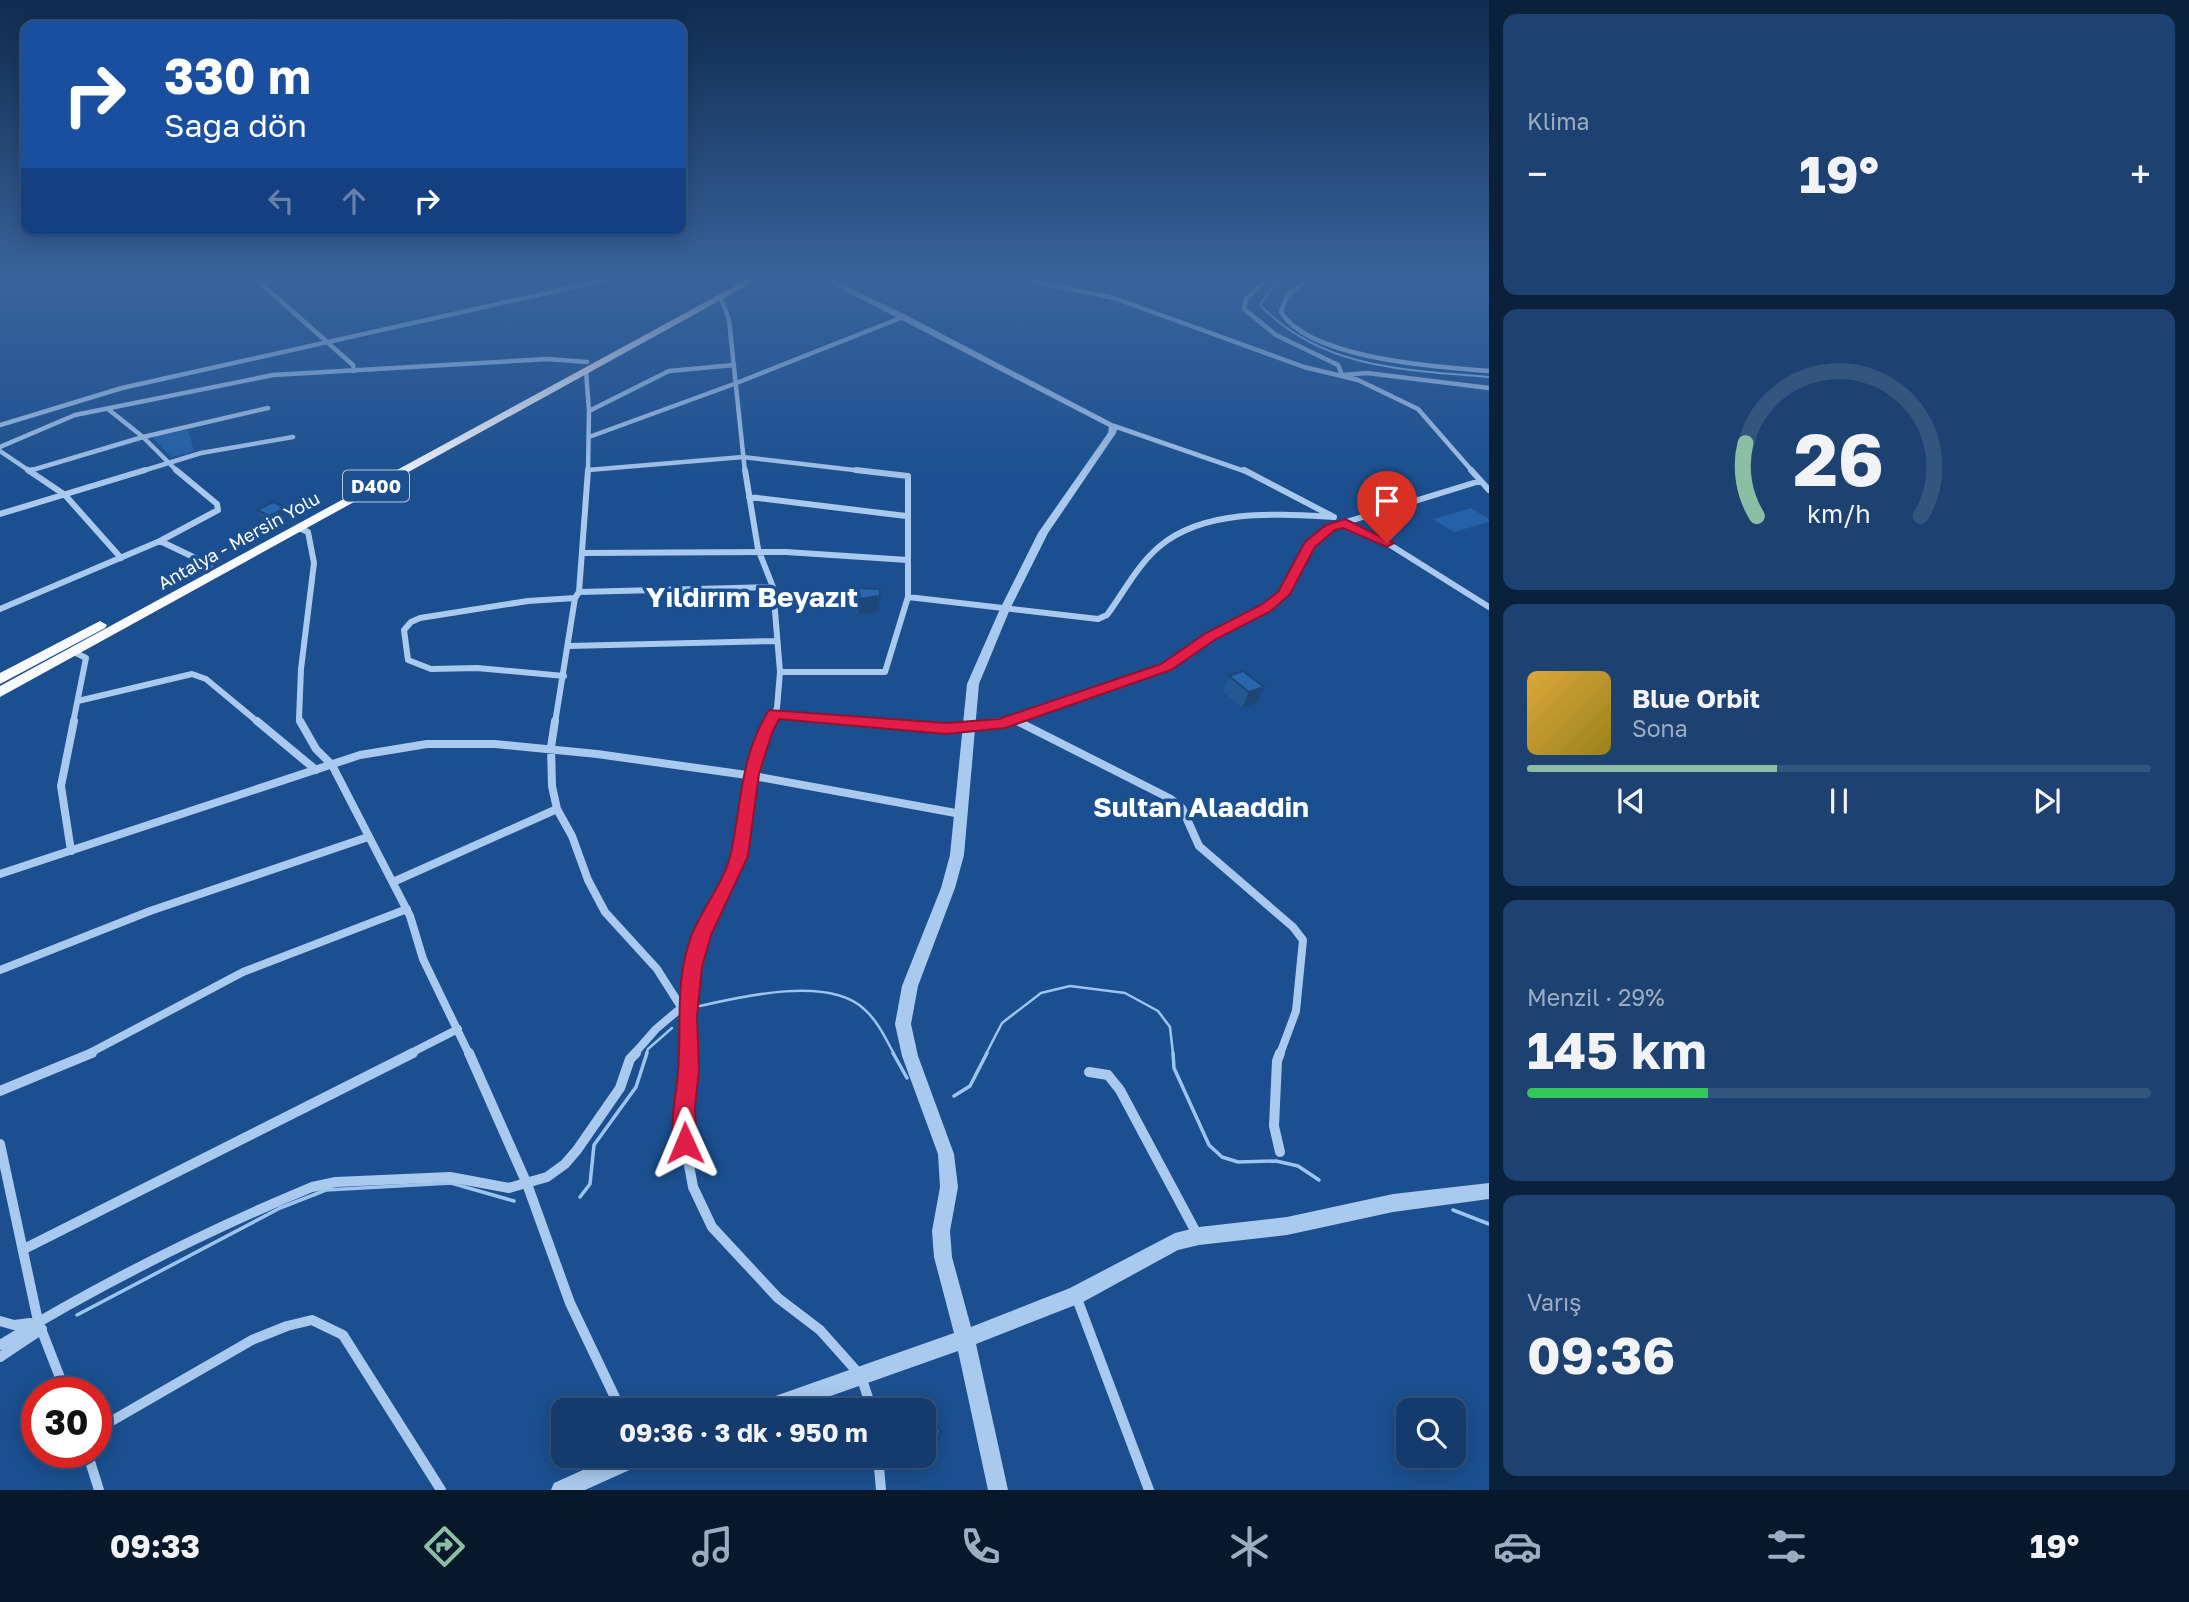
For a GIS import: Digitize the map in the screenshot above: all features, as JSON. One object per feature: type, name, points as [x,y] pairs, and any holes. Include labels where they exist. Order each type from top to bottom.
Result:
[{"type":"highway","name":"Antalya - Mersin Yolu","points":[[0,692],[616,350]]},
{"type":"highway","name":"Antalya - Mersin Yolu","points":[[0,679],[619,350]]},
{"type":"street","points":[[0,425],[122,388],[297,350]]},
{"type":"street","points":[[335,350],[353,365],[354,371]]},
{"type":"street","points":[[732,350],[743,457],[758,550],[773,587],[780,672],[775,714],[764,733],[751,774],[740,856],[702,935],[693,967],[684,1012],[689,1070],[684,1107],[685,1143],[693,1187],[712,1227],[778,1298],[820,1330],[861,1376],[868,1398]]},
{"type":"street","points":[[589,437],[821,350]]},
{"type":"street","points":[[966,350],[1114,426],[1240,468],[1387,543],[1489,607]]},
{"type":"street","points":[[1256,350],[1304,367],[1342,374],[1367,373],[1489,388]]},
{"type":"street","points":[[1304,350],[1338,366],[1342,374],[1418,409],[1489,490]]},
{"type":"street","points":[[1343,350],[1381,359],[1489,371]]},
{"type":"street","points":[[121,558],[65,495],[0,449],[52,423],[273,375],[548,359],[587,366],[589,437],[582,553],[551,747],[552,786],[557,809],[572,836],[588,880],[605,912],[656,969],[684,1012]]},
{"type":"street","points":[[589,411],[669,371],[734,365]]},
{"type":"street","points":[[29,471],[143,437],[268,408]]},
{"type":"street","points":[[0,610],[160,541],[218,510],[217,504],[108,409]]},
{"type":"street","points":[[998,1490],[965,1339],[943,1257],[940,1231],[949,1187],[946,1154],[911,1056],[903,1024],[910,986],[948,888],[957,855],[963,814],[973,684],[1005,609],[1054,513],[1112,433],[1114,426]]},
{"type":"street","points":[[0,514],[166,462],[293,437]]},
{"type":"street","points":[[588,470],[743,457],[908,476],[908,597],[885,672],[780,672]]},
{"type":"street","points":[[775,714],[946,729],[1014,720],[1124,679],[1166,667],[1211,636],[1266,608],[1284,594],[1310,545],[1330,527],[1480,481]]},
{"type":"street","points":[[749,497],[906,516]]},
{"type":"street","points":[[908,597],[1098,620],[1107,615],[1158,548],[1179,531],[1250,517],[1334,517]]},
{"type":"street","points":[[299,528],[307,532],[314,563],[301,669],[299,719],[316,749],[332,765],[407,909],[422,959],[458,1029],[527,1184],[570,1303],[615,1398]]},
{"type":"street","points":[[160,541],[210,565]]},
{"type":"street","points":[[582,553],[758,550],[848,553],[908,560]]},
{"type":"street","points":[[564,676],[477,668],[425,669],[408,660],[404,630],[411,622],[420,618],[577,595],[773,587]]},
{"type":"street","points":[[568,646],[777,641]]},
{"type":"street","points":[[71,851],[61,786],[86,659],[74,652]]},
{"type":"street","points":[[78,701],[192,674],[206,679],[316,770]]},
{"type":"street","points":[[1014,720],[1182,807],[1199,846],[1293,927],[1303,940],[1296,1011],[1277,1062],[1275,1126],[1280,1152]]},
{"type":"street","points":[[0,874],[382,749],[480,744],[551,747],[751,774],[963,814]]},
{"type":"street","points":[[393,882],[557,809]]},
{"type":"street","points":[[0,970],[150,911],[368,837]]},
{"type":"street","points":[[0,1091],[106,1047],[243,972],[407,909]]},
{"type":"street","points":[[0,1345],[164,1255],[312,1187],[336,1182],[450,1177],[502,1188],[547,1177],[571,1158],[620,1088],[630,1059],[656,1029],[684,1012]]},
{"type":"street","points":[[24,1250],[458,1029]]},
{"type":"street","points":[[1088,1072],[1108,1075],[1120,1090],[1199,1236]]},
{"type":"street","points":[[0,1144],[40,1325],[60,1377]]},
{"type":"street","points":[[798,1398],[965,1339],[1076,1295],[1175,1242],[1199,1236],[1287,1226],[1393,1203],[1489,1191]]},
{"type":"street","points":[[1076,1295],[1149,1490]]},
{"type":"street","points":[[112,1421],[252,1340],[287,1326],[312,1320],[343,1335],[442,1490]]},
{"type":"street","points":[[0,1321],[14,1325],[40,1325]]},
{"type":"street","points":[[0,1357],[40,1325]]},
{"type":"street","points":[[92,1468],[99,1490]]},
{"type":"street","points":[[561,1490],[611,1468]]},
{"type":"street","points":[[879,1468],[881,1490]]},
{"type":"shaded area","points":[[188,430],[194,451],[171,457],[152,437]]},
{"type":"shaded area","points":[[1471,508],[1489,519],[1489,522],[1454,532],[1433,519]]},
{"type":"building","points":[[273,502],[286,508],[269,516],[257,510]]},
{"type":"building","points":[[855,588],[880,589],[880,596],[859,599]]},
{"type":"building","points":[[1243,671],[1264,687],[1249,692],[1229,676]]},
{"type":"building","points":[[936,1421],[941,1433],[936,1435]]},
{"type":"waterway","points":[[1327,350],[1396,368],[1489,377]]},
{"type":"waterway","points":[[986,1054],[1002,1023],[1041,993],[1070,986],[1125,993],[1158,1011],[1170,1027],[1173,1054]]},
{"type":"waterway","points":[[700,1006],[785,991],[830,993],[849,999],[869,1013],[894,1054]]},
{"type":"waterway","points":[[646,1054],[648,1049],[672,1028]]},
{"type":"waterway","points":[[580,1197],[590,1184],[594,1145],[636,1087],[647,1053]]},
{"type":"waterway","points":[[893,1053],[907,1078]]},
{"type":"waterway","points":[[954,1096],[970,1086],[987,1053]]},
{"type":"waterway","points":[[1173,1053],[1174,1068],[1209,1145],[1222,1157],[1238,1162],[1276,1161],[1298,1166],[1319,1180]]},
{"type":"waterway","points":[[77,1315],[280,1208],[326,1190],[451,1183],[514,1201]]},
{"type":"waterway","points":[[1453,1210],[1489,1224]]},
{"type":"district","name":"Yıldırım Beyazıt","points":[[752,597]]},
{"type":"district","name":"Sultan Alaaddin","points":[[1201,807]]},
{"type":"route","points":[[685,1143],[684,1107],[689,1070],[687,1016],[693,967],[702,935],[740,856],[751,774],[764,733],[775,714],[946,729],[1000,724],[1124,679],[1166,667],[1211,636],[1266,608],[1284,594],[1310,545],[1330,527],[1345,523],[1387,543]]}]
